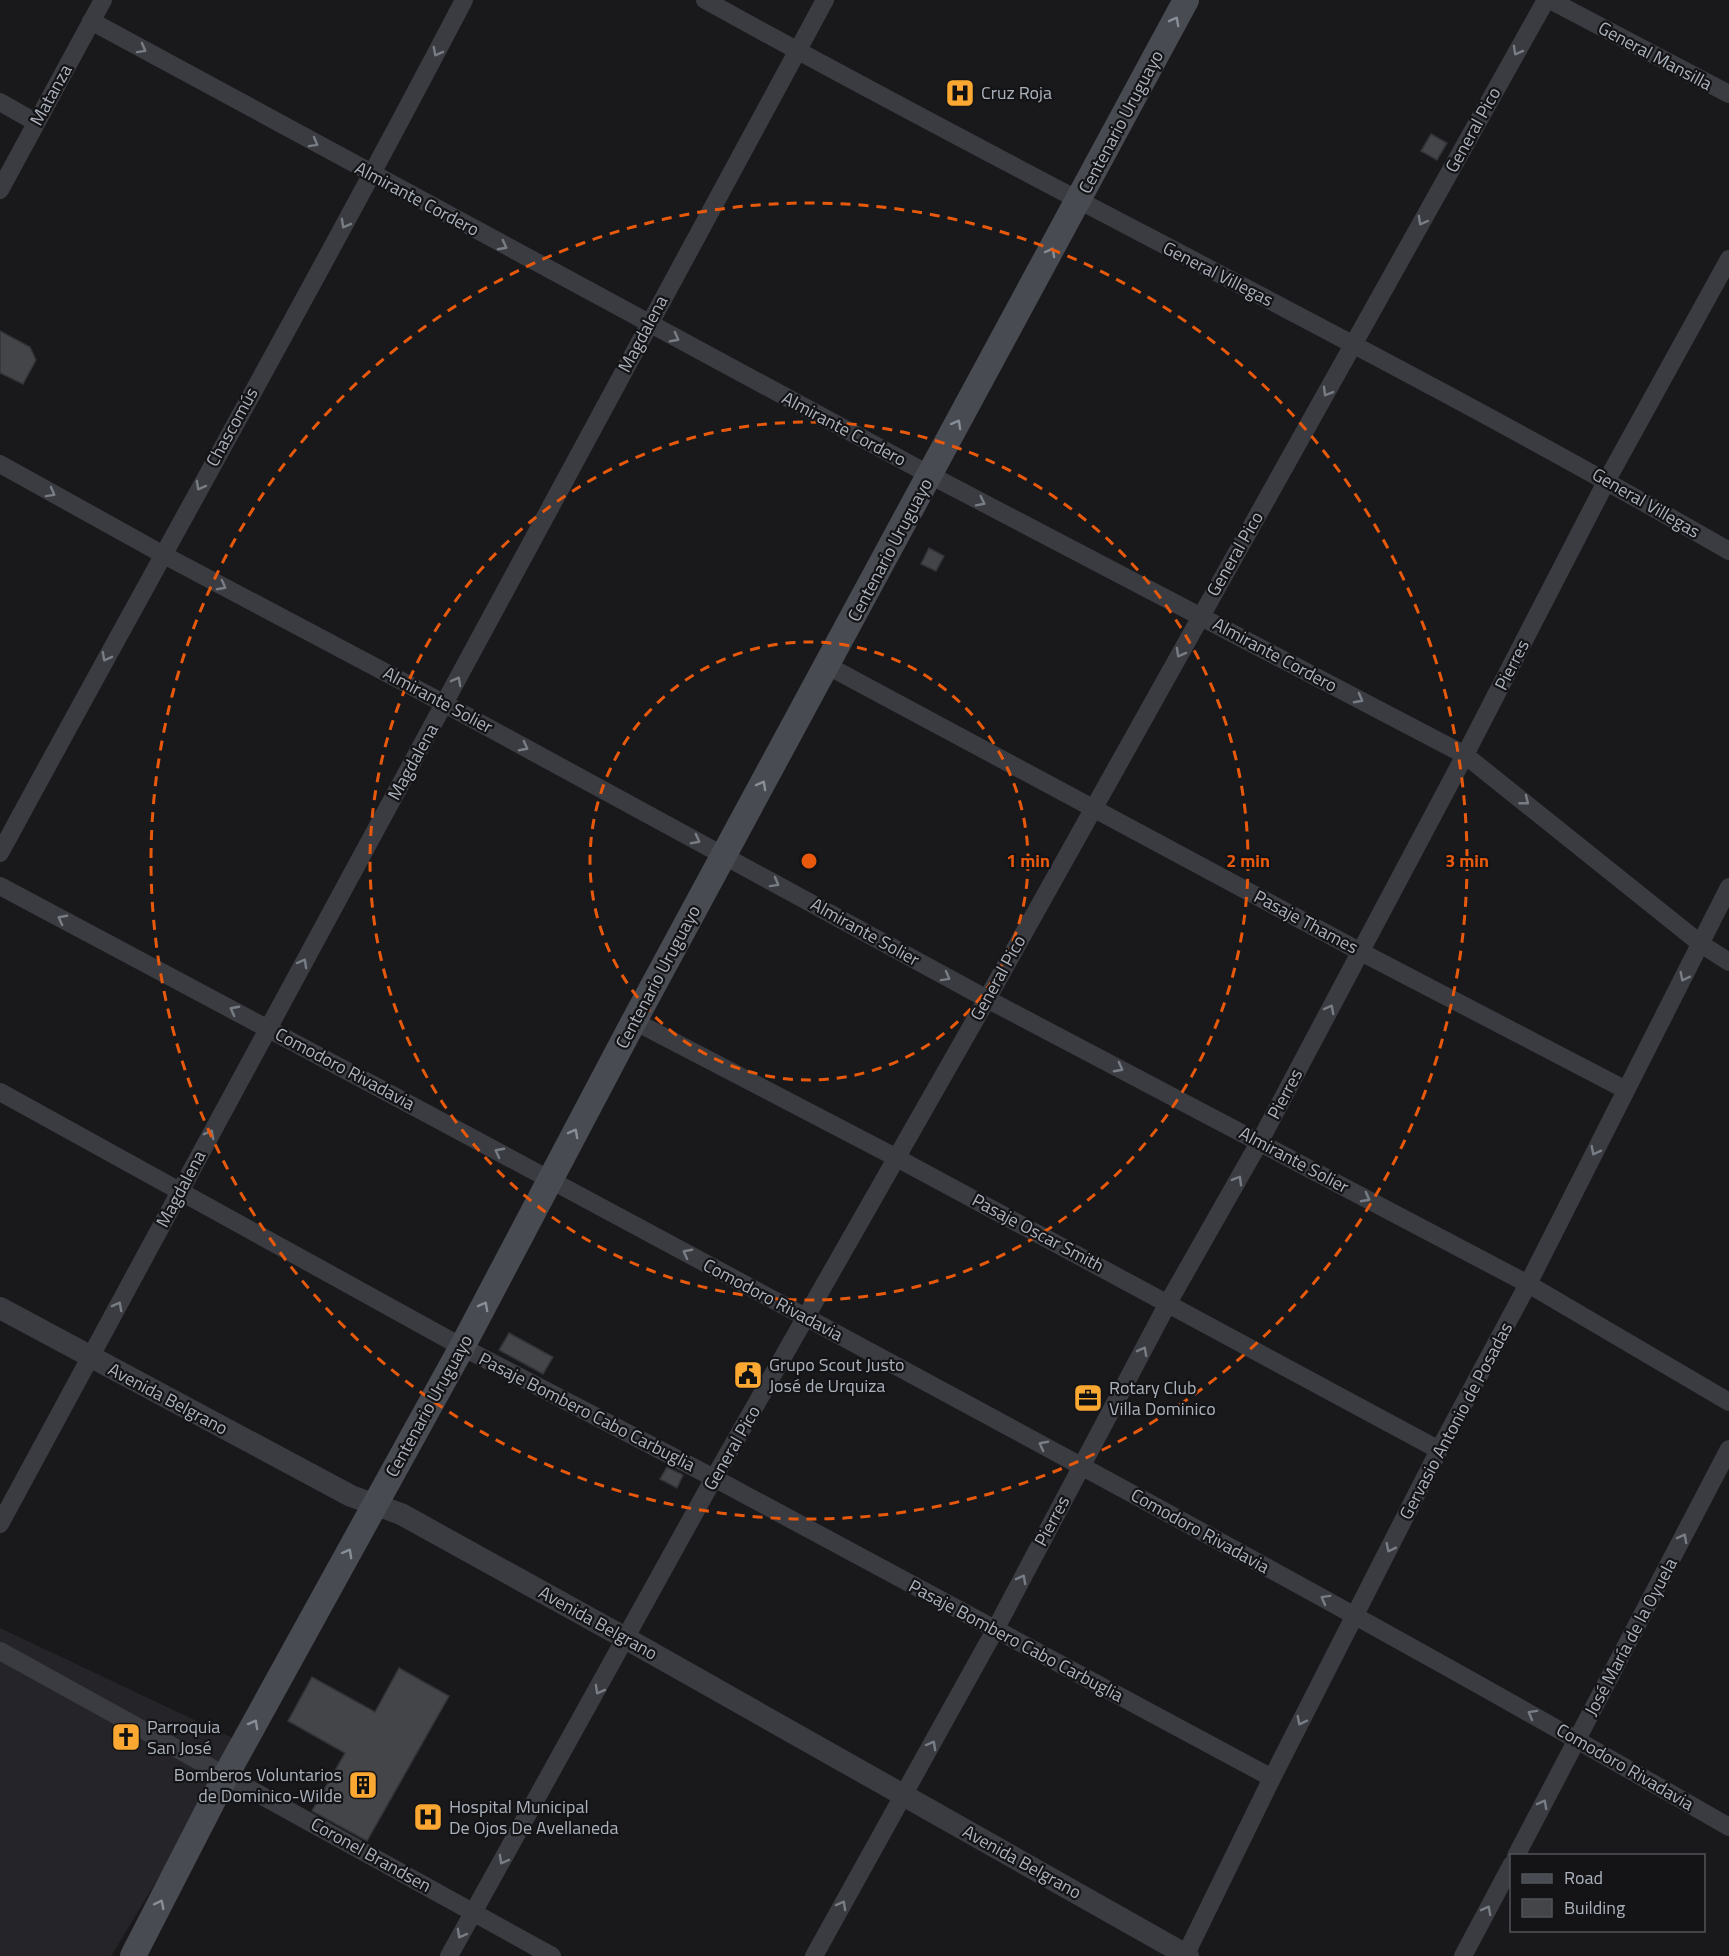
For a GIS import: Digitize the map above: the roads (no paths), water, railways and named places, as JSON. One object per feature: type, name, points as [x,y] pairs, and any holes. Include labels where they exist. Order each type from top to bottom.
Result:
[{"type":"main road","name":"Centenario Uruguayo","points":[[133,1956],[226,1775],[462,1347],[634,1021],[828,666],[1186,0]]},
{"type":"street","name":"Matanza","points":[[0,190],[103,0]]},
{"type":"street","name":"Chascomús","points":[[0,854],[162,554],[373,175],[464,0]]},
{"type":"street","name":"General Villegas","points":[[705,0],[1078,202],[1354,344],[1607,480],[1729,550]]},
{"type":"street","name":"Magdalena","points":[[0,1524],[825,0]]},
{"type":"street","name":"General Mansilla","points":[[1548,0],[1729,94]]},
{"type":"street","name":"General Pico","points":[[449,1956],[627,1639],[714,1478],[987,999],[1200,616],[1548,0]]},
{"type":"street","name":"Almirante Cordero","points":[[91,21],[930,475],[1465,755],[1701,944],[1729,962]]},
{"type":"street","points":[[0,102],[36,122]]},
{"type":"street","name":"Pierres","points":[[813,1956],[995,1630],[1168,1303],[1260,1141],[1465,755],[1607,480],[1729,259]]},
{"type":"street","name":"Almirante Solier","points":[[0,464],[162,554],[445,704],[987,999],[1528,1284],[1729,1402]]},
{"type":"street","name":"Pasaje Thames","points":[[828,666],[1361,952],[1626,1090]]},
{"type":"street","name":"Comodoro Rivadavia","points":[[0,886],[268,1027],[1356,1615],[1729,1827]]},
{"type":"street","name":"Gervasio Antonio de Posadas","points":[[1187,1956],[1272,1778],[1439,1450],[1528,1284],[1729,887]]},
{"type":"street","name":"Pasaje Oscar Smith","points":[[634,1021],[897,1158],[1439,1450]]},
{"type":"street","name":"Pasaje Bombero Cabo Carbuglia","points":[[0,1092],[462,1347],[714,1478],[1272,1778]]},
{"type":"street","name":"Avenida Belgrano","points":[[0,1308],[351,1496],[401,1514],[627,1639],[1187,1956]]},
{"type":"street","name":"José María de la Oyuela","points":[[1517,1854],[1729,1449]]},
{"type":"street","name":"Coronel Brandsen","points":[[0,1651],[552,1956]]},
{"type":"street","points":[[1463,1956],[1510,1868]]},
{"type":"place","name":"Cruz Roja","points":[[960,93]]},
{"type":"place","name":"Grupo Scout Justo José de Urquiza","points":[[748,1375]]},
{"type":"place","name":"Rotary Club Villa Dominico","points":[[1088,1398]]},
{"type":"place","name":"Parroquia San José","points":[[126,1737]]},
{"type":"place","name":"Bomberos Voluntarios de Dominico-Wilde","points":[[363,1785]]},
{"type":"place","name":"Hospital Municipal De Ojos De Avellaneda","points":[[428,1817]]}]
